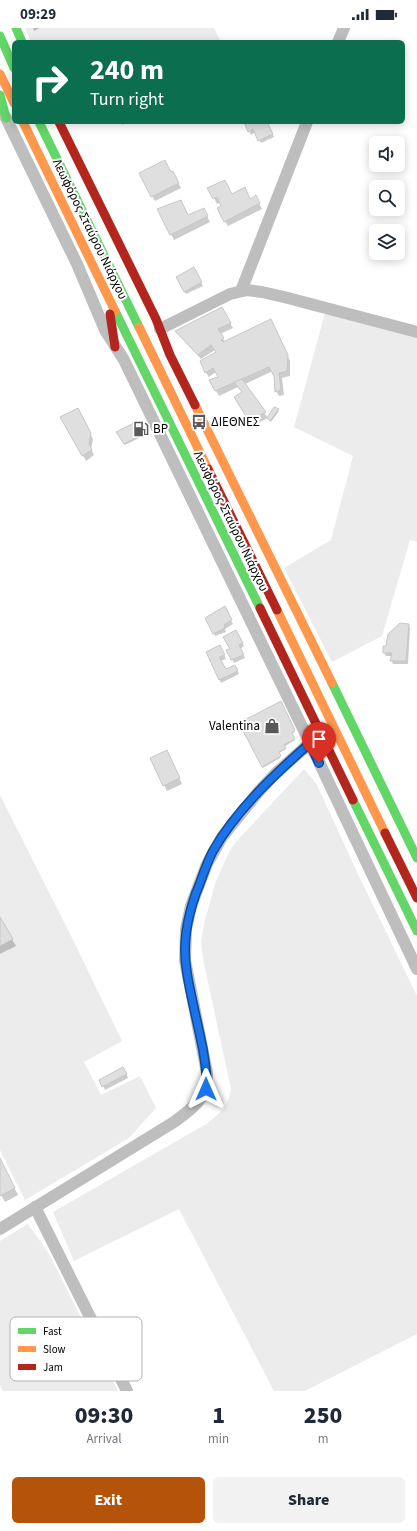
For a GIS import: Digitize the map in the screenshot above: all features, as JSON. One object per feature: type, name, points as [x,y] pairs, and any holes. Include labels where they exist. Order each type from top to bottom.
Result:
[{"type":"main road","points":[[16,28],[21,40]]},
{"type":"main road","points":[[0,36],[12,63]]},
{"type":"main road","points":[[0,74],[12,99]]},
{"type":"main road","points":[[0,95],[3,113]]},
{"type":"main road","name":"Λεωφόρος Σταύρου Νιάρχου","points":[[24,124],[417,931]]},
{"type":"main road","name":"Λεωφόρος Σταύρου Νιάρχου","points":[[40,124],[417,898]]},
{"type":"main road","points":[[60,124],[160,329],[170,355],[417,858]]},
{"type":"main road","points":[[109,298],[116,347]]},
{"type":"main road","points":[[136,322],[152,329],[160,329]]},
{"type":"main road","points":[[268,552],[269,570],[292,624],[296,651]]},
{"type":"street","points":[[339,40],[344,28]]},
{"type":"street","points":[[3,113],[77,264],[105,330],[124,360],[310,743],[417,969]]},
{"type":"street","points":[[241,291],[306,124]]},
{"type":"street","points":[[160,329],[230,294],[241,291],[257,291],[417,332]]},
{"type":"street","points":[[0,1229],[174,1122],[191,1109],[205,1092],[207,1083],[206,1073],[184,951],[186,929],[191,906],[207,864],[222,837],[260,790],[275,774],[310,743]]},
{"type":"street","points":[[35,1207],[91,1317]]},
{"type":"street","points":[[123,1381],[128,1391]]},
{"type":"shaded area","points":[[25,28],[214,28],[220,40],[30,40]]},
{"type":"shaded area","points":[[325,313],[417,338],[417,542],[410,540],[382,636],[332,662],[284,568],[331,540],[353,456],[294,427]]},
{"type":"shaded area","points":[[304,769],[316,783],[417,996],[417,1334],[305,1391],[274,1391],[179,1209],[74,1261],[53,1212],[208,1123],[226,1105],[231,1089],[203,959],[201,941],[204,924],[215,884],[234,844]]},
{"type":"shaded area","points":[[0,795],[122,1041],[84,1062],[101,1095],[140,1076],[156,1108],[129,1138],[25,1200],[0,1150]]},
{"type":"shaded area","points":[[28,1224],[49,1254],[81,1317],[10,1317],[10,1381],[113,1381],[118,1391],[3,1391],[0,1385],[0,1241]]},
{"type":"building","points":[[245,124],[268,124],[273,134],[258,141],[253,129],[248,132]]},
{"type":"building","points":[[165,160],[179,183],[151,197],[139,173]]},
{"type":"building","points":[[225,180],[232,194],[245,187],[250,199],[256,195],[260,203],[224,222],[217,208],[221,206],[217,197],[213,199],[207,188]]},
{"type":"building","points":[[181,200],[188,215],[204,208],[208,216],[170,235],[157,209]]},
{"type":"building","points":[[194,267],[202,282],[184,292],[176,277]]},
{"type":"building","points":[[222,307],[231,323],[218,329],[224,338],[221,340],[223,342],[271,319],[288,355],[287,371],[279,373],[281,390],[275,392],[274,376],[269,367],[215,391],[209,380],[218,377],[213,368],[205,373],[200,361],[216,352],[211,345],[198,355],[175,331]]},
{"type":"building","points":[[242,379],[266,412],[249,421],[234,397],[242,392],[234,382]]},
{"type":"building","points":[[274,407],[279,409],[270,421],[267,418]]},
{"type":"building","points":[[78,408],[91,433],[89,443],[92,450],[82,456],[60,417]]},
{"type":"building","points":[[136,422],[143,434],[124,444],[116,432]]},
{"type":"building","points":[[225,606],[232,620],[224,625],[225,628],[213,634],[205,618]]},
{"type":"building","points":[[400,623],[409,624],[406,661],[390,661],[392,653],[383,653],[383,646],[386,646],[388,634]]},
{"type":"building","points":[[236,630],[243,643],[239,645],[244,655],[231,660],[226,650],[230,649],[223,637]]},
{"type":"building","points":[[220,645],[225,655],[219,657],[226,669],[235,665],[238,671],[219,680],[206,652]]},
{"type":"building","points":[[281,701],[295,730],[292,733],[295,739],[284,745],[286,748],[279,752],[281,756],[262,767],[239,723]]},
{"type":"building","points":[[167,750],[180,778],[163,786],[150,758]]},
{"type":"building","points":[[0,917],[13,939],[0,946]]},
{"type":"building","points":[[123,1067],[127,1074],[102,1087],[99,1080]]},
{"type":"building","points":[[0,1158],[15,1188],[0,1196]]},
{"type":"traffic: fast","points":[[16,28],[21,40]]},
{"type":"traffic: fast","points":[[0,36],[12,63]]},
{"type":"traffic: fast","points":[[0,95],[6,118]]},
{"type":"traffic: fast","points":[[40,124],[139,327]]},
{"type":"traffic: fast","points":[[115,311],[260,608]]},
{"type":"traffic: fast","points":[[332,683],[417,858]]},
{"type":"traffic: fast","points":[[353,800],[417,931]]},
{"type":"traffic: slow","points":[[0,74],[12,99]]},
{"type":"traffic: slow","points":[[24,124],[115,311]]},
{"type":"traffic: slow","points":[[139,327],[208,469]]},
{"type":"traffic: slow","points":[[195,405],[332,683]]},
{"type":"traffic: slow","points":[[277,610],[385,833]]},
{"type":"traffic: jam","points":[[60,124],[156,319],[170,355],[195,405]]},
{"type":"traffic: jam","points":[[110,314],[115,347]]},
{"type":"traffic: jam","points":[[208,469],[277,610]]},
{"type":"traffic: jam","points":[[260,608],[353,800]]},
{"type":"traffic: jam","points":[[385,833],[417,898]]},
{"type":"place","name":"ΔΙΕΘΝΕΣ","points":[[199,422]]},
{"type":"place","name":"BP","points":[[141,429]]},
{"type":"place","name":"Valentina","points":[[272,726]]},
{"type":"route","points":[[206,1089],[207,1079],[205,1062],[184,951],[186,929],[191,906],[213,852],[230,825],[260,790],[275,774],[310,743],[319,763]]}]
